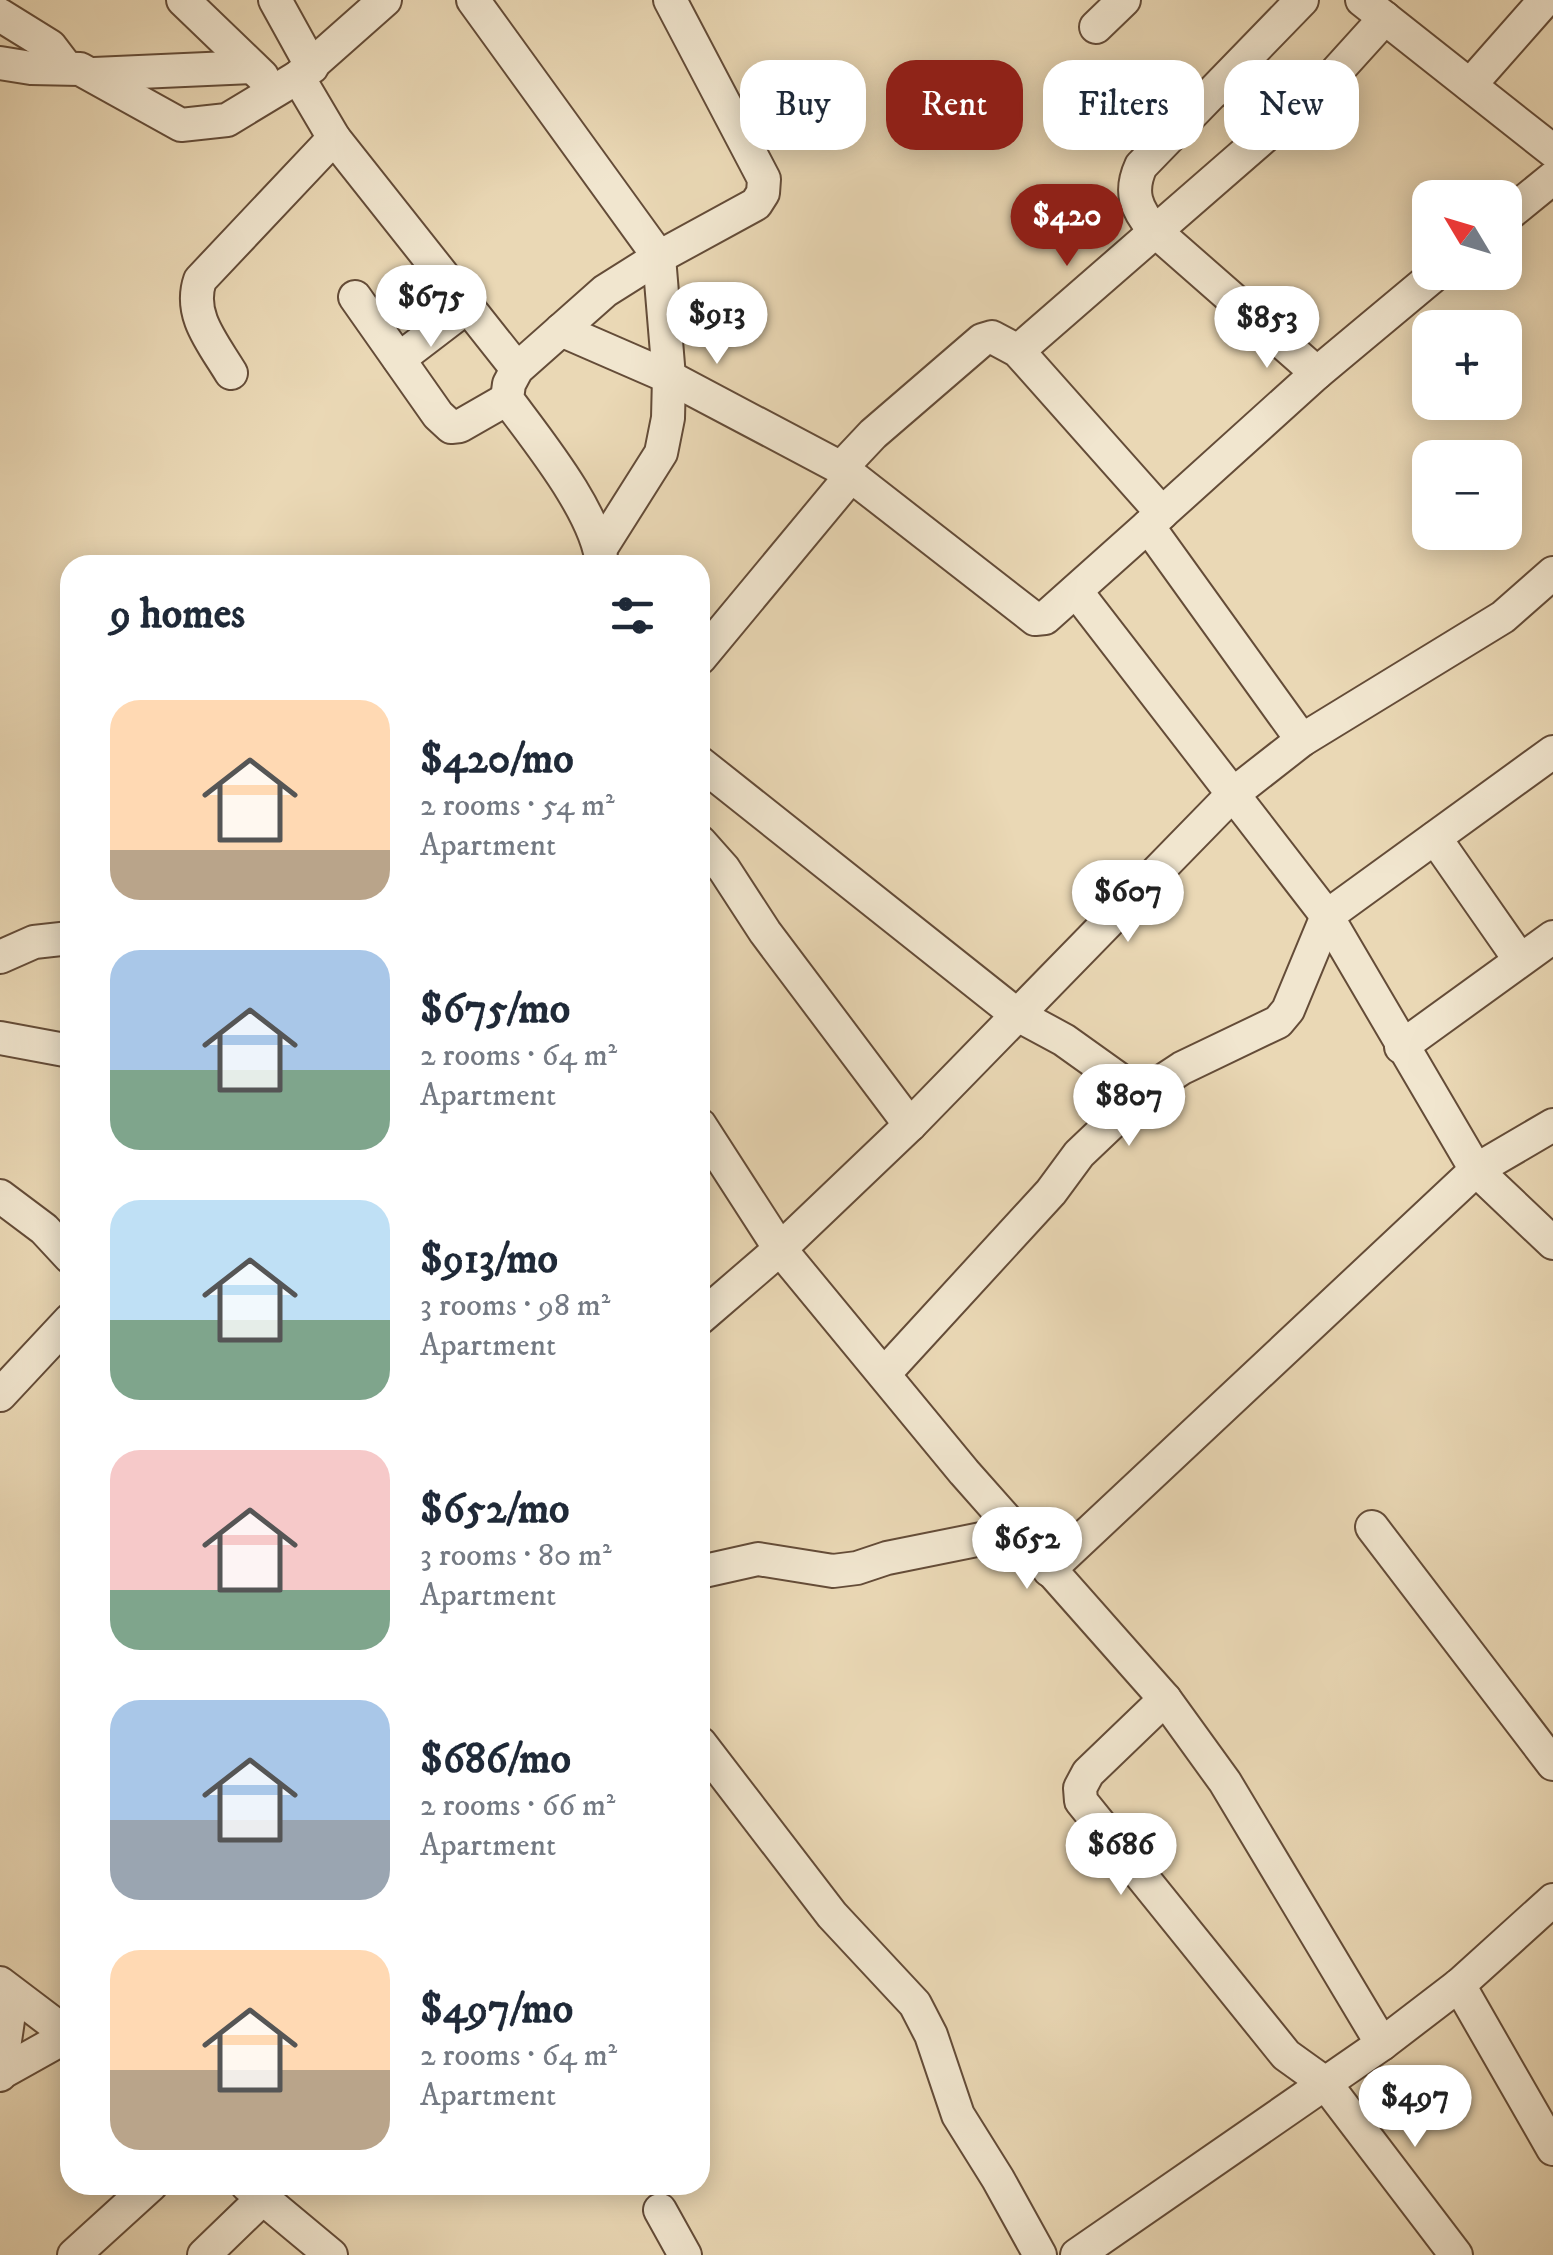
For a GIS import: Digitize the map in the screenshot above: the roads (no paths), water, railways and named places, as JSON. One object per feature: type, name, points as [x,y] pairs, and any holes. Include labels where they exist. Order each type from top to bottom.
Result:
[{"type":"street","points":[[183,0],[285,75],[467,307],[565,480],[602,555]]},
{"type":"street","points":[[274,0],[285,75]]},
{"type":"street","points":[[0,15],[50,46],[80,71],[181,125],[228,120],[384,0]]},
{"type":"street","points":[[473,0],[659,257],[669,377],[668,418],[661,453],[603,555]]},
{"type":"street","points":[[356,297],[438,415],[451,427],[460,426],[512,384],[561,330],[605,292],[659,257],[756,204],[764,193],[764,179],[670,0]]},
{"type":"street","points":[[1096,27],[1124,0]]},
{"type":"street","points":[[1302,0],[1141,166],[1133,194],[1142,216],[1154,230],[1317,373]]},
{"type":"street","points":[[1470,85],[1545,0]]},
{"type":"street","points":[[1341,60],[1374,9],[1553,151]]},
{"type":"street","points":[[0,62],[80,71],[285,75]]},
{"type":"street","points":[[230,373],[198,318],[196,293],[200,280],[334,138]]},
{"type":"street","points":[[1018,351],[1247,150]]},
{"type":"street","points":[[1522,203],[1553,178]]},
{"type":"street","points":[[561,330],[669,377],[846,472],[1035,619],[1045,618],[1317,373],[1416,290]]},
{"type":"street","points":[[399,359],[467,307]]},
{"type":"street","points":[[710,645],[873,434],[982,340],[992,336],[1018,351],[1155,520],[1302,740]]},
{"type":"street","points":[[710,1309],[780,1249],[910,1125],[1232,794],[1302,740],[1503,617],[1553,572]]},
{"type":"street","points":[[1076,591],[1328,916],[1476,1170],[1553,1243]]},
{"type":"street","points":[[884,1374],[1051,1192],[1079,1154],[1141,1094],[1182,1068],[1278,1022],[1288,1010],[1328,916],[1553,752]]},
{"type":"street","points":[[710,771],[1016,1014],[1046,1028],[1141,1094]]},
{"type":"street","points":[[1435,838],[1520,960]]},
{"type":"street","points":[[710,853],[910,1125]]},
{"type":"street","points":[[1402,1046],[1553,938]]},
{"type":"street","points":[[0,957],[34,942],[60,939]]},
{"type":"street","points":[[0,1038],[60,1049]]},
{"type":"street","points":[[1049,1570],[1476,1170],[1553,1125]]},
{"type":"street","points":[[710,1140],[780,1249],[1016,1532],[1165,1699],[1225,1782],[1382,2044]]},
{"type":"street","points":[[0,1196],[60,1246]]},
{"type":"street","points":[[0,1395],[60,1331]]},
{"type":"street","points":[[1372,1527],[1553,1764]]},
{"type":"street","points":[[710,1570],[758,1558],[832,1570],[857,1568],[887,1558],[1016,1532]]},
{"type":"street","points":[[1165,1699],[1088,1772],[1080,1788],[1081,1801],[1286,2055],[1325,2083],[1456,2255]]},
{"type":"street","points":[[710,1756],[832,1915],[915,2004],[931,2035],[958,2115],[1040,2255]]},
{"type":"street","points":[[1076,2255],[1382,2044],[1459,1985],[1553,1900]]},
{"type":"street","points":[[1459,1985],[1553,2149]]},
{"type":"street","points":[[6,1988],[60,2028]]},
{"type":"street","points":[[0,2074],[6,1988]]},
{"type":"street","points":[[0,2074],[60,2041]]},
{"type":"street","points":[[74,2255],[140,2195]]},
{"type":"street","points":[[204,2255],[253,2195]]},
{"type":"street","points":[[259,2195],[330,2255]]},
{"type":"street","points":[[660,2210],[685,2255]]}]
